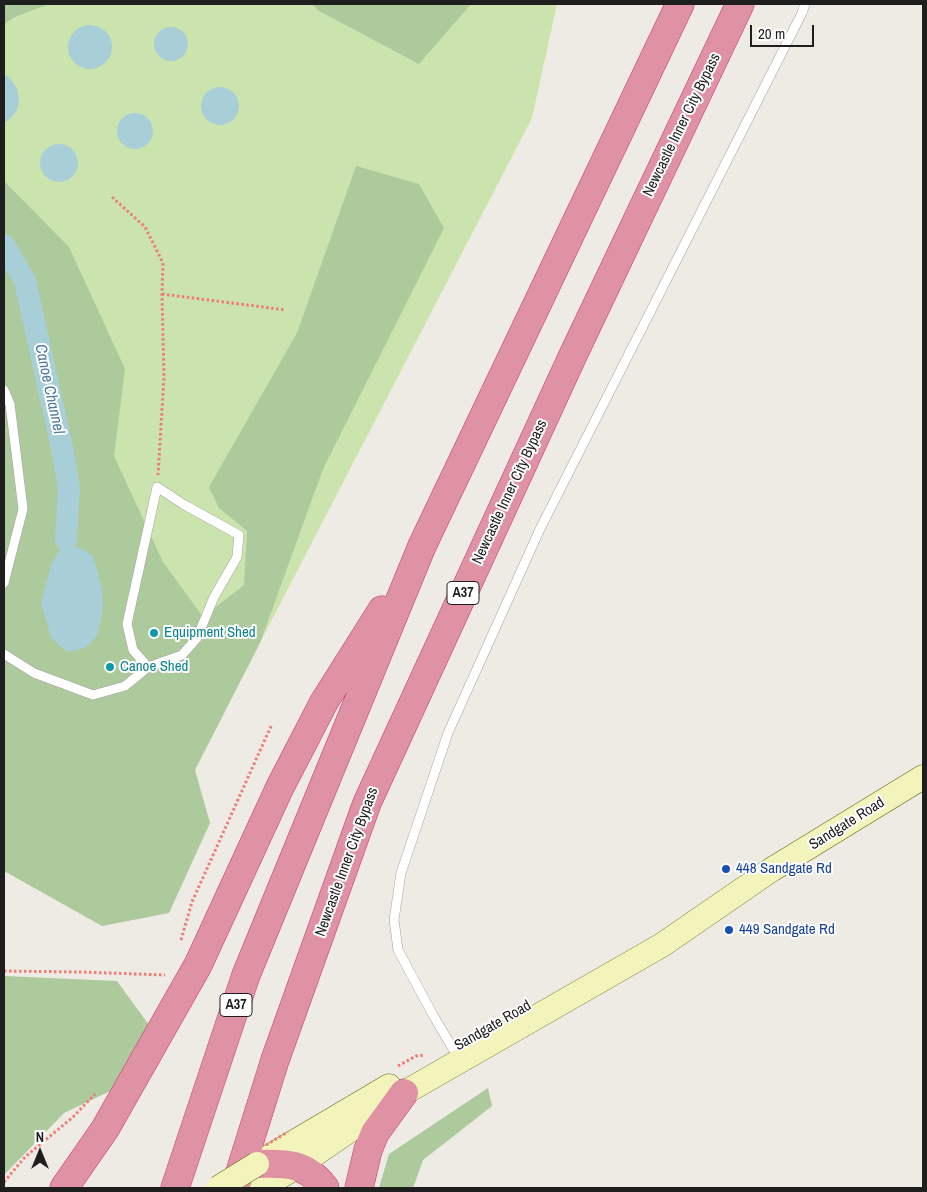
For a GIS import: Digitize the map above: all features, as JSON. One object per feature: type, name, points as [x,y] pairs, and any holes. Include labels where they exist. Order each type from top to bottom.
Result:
[{"type":"highway","name":"A37","points":[[175,1188],[246,975],[422,546],[680,4]]},
{"type":"highway","name":"Newcastle Inner City Bypass","points":[[235,1188],[275,1060],[367,803],[574,353],[738,9]]},
{"type":"highway","points":[[64,1188],[105,1129],[198,965],[280,787],[324,702],[422,546]]},
{"type":"highway","points":[[359,1188],[374,1133],[404,1093]]},
{"type":"highway","points":[[259,1176],[295,1154],[325,1188]]},
{"type":"main road","name":"Sandgate Road","points":[[295,1154],[662,945],[772,870],[923,777]]},
{"type":"main road","name":"Sandgate Road","points":[[295,1154],[453,1048],[655,931],[772,870]]},
{"type":"main road","points":[[218,1188],[259,1176]]},
{"type":"lane","points":[[453,1048],[398,950],[394,920],[401,873],[448,733],[540,529],[806,4]]},
{"type":"lane","points":[[4,390],[10,404],[23,509],[4,583]]},
{"type":"lane","points":[[4,654],[34,673],[93,695],[125,686],[148,667],[182,655],[197,638],[214,597],[237,558],[239,535],[183,504],[157,487],[127,624],[133,650],[148,667]]},
{"type":"path","points":[[112,197],[145,227],[163,263],[164,377],[157,487]]},
{"type":"path","points":[[162,294],[286,310]]},
{"type":"path","points":[[178,948],[192,902],[272,724]]},
{"type":"path","points":[[4,971],[171,976]]},
{"type":"path","points":[[4,1182],[25,1157],[73,1117],[98,1091]]},
{"type":"green space","points":[[4,4],[557,4],[532,118],[194,770],[4,808]]},
{"type":"green space","points":[[4,4],[49,4],[15,17],[4,24]]},
{"type":"green space","points":[[312,4],[471,4],[419,64],[319,11]]},
{"type":"green space","points":[[356,166],[419,184],[444,228],[323,469],[260,643],[195,770],[210,823],[169,913],[102,926],[4,871],[4,181],[69,247],[125,369],[114,456],[163,562],[203,617],[244,585],[247,531],[219,508],[209,487],[297,333]]},
{"type":"green space","points":[[4,976],[117,981],[149,1025],[125,1084],[64,1113],[4,1175]]},
{"type":"green space","points":[[488,1088],[492,1106],[423,1160],[413,1188],[379,1188],[389,1154]]},
{"type":"water","points":[[86,25],[94,25],[106,31],[112,47],[106,63],[94,69],[86,69],[74,63],[68,51],[68,43],[74,31]]},
{"type":"water","points":[[171,27],[178,28],[183,32],[187,37],[187,51],[183,56],[178,60],[171,61],[164,60],[159,56],[155,51],[154,44],[155,37],[159,32],[164,28]]},
{"type":"water","points":[[4,74],[15,85],[19,99],[16,112],[4,123]]},
{"type":"water","points":[[220,87],[234,92],[239,106],[234,120],[220,125],[206,120],[201,106],[206,92]]},
{"type":"water","points":[[135,113],[142,114],[148,118],[152,124],[152,138],[148,144],[142,148],[135,149],[128,148],[122,144],[118,138],[117,131],[118,124],[122,118],[128,114]]},
{"type":"water","points":[[59,144],[73,149],[78,163],[73,177],[59,182],[45,177],[40,163],[45,149]]},
{"type":"water","points":[[66,540],[93,556],[102,589],[103,608],[97,636],[85,648],[67,652],[51,638],[41,603],[51,565]]},
{"type":"waterway","name":"Canoe Channel","points":[[4,245],[25,281],[62,448],[69,488],[66,540]]},
{"type":"place","name":"Equipment Shed","points":[[154,633]]},
{"type":"place","name":"Canoe Shed","points":[[110,667]]},
{"type":"place","name":"448 Sandgate Rd","points":[[726,869]]},
{"type":"place","name":"449 Sandgate Rd","points":[[729,930]]}]
